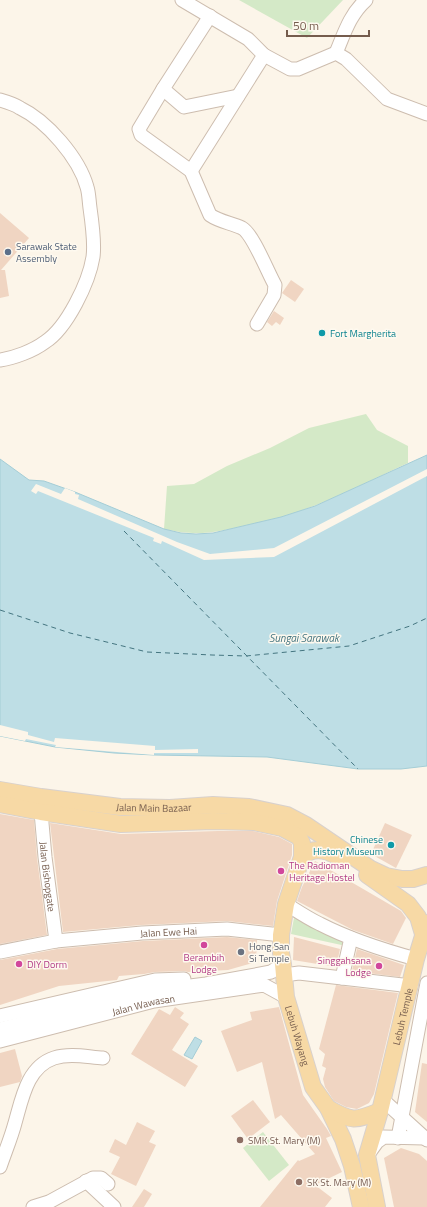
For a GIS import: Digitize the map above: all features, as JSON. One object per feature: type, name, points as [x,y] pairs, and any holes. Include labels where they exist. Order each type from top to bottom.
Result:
[{"type":"main road","name":"Jalan Main Bazaar","points":[[0,790],[41,798],[120,807],[170,808],[213,805],[249,807],[287,815],[299,829]]},
{"type":"main road","name":"Jalan Main Bazaar","points":[[0,804],[41,812],[121,824],[213,821],[254,822],[282,828],[299,829]]},
{"type":"main road","points":[[302,857],[302,843],[299,837],[299,829],[326,838],[371,869],[386,876],[402,879],[413,879],[427,876]]},
{"type":"main road","points":[[326,838],[334,854]]},
{"type":"main road","points":[[302,857],[307,852],[316,849],[334,854],[402,898],[413,909],[418,917],[422,941]]},
{"type":"main road","name":"Lebuh Wayang","points":[[302,857],[286,904],[281,935],[281,953],[286,997],[313,1087],[328,1108],[343,1139],[352,1166],[361,1207]]},
{"type":"main road","points":[[381,884],[392,887],[405,886],[427,876]]},
{"type":"main road","name":"Lebuh Temple","points":[[382,1105],[422,941]]},
{"type":"main road","points":[[328,1108],[344,1118],[353,1119],[364,1117],[382,1105]]},
{"type":"main road","points":[[377,1207],[367,1155],[382,1105]]},
{"type":"street","points":[[182,0],[248,39],[264,55],[290,69],[298,69],[336,54],[349,22],[358,7],[366,0]]},
{"type":"street","points":[[210,16],[139,129],[141,135],[191,171],[210,214],[215,218],[241,228],[249,234],[275,285],[274,294],[257,324]]},
{"type":"street","points":[[336,54],[346,59],[387,99],[427,114]]},
{"type":"street","points":[[191,171],[264,55]]},
{"type":"street","points":[[163,89],[184,107],[238,96]]},
{"type":"street","points":[[0,100],[20,108],[45,126],[62,143],[76,162],[87,187],[92,220],[93,256],[84,285],[67,320],[46,342],[12,358],[0,360]]},
{"type":"street","name":"Jalan Bishopgate","points":[[41,812],[45,857],[56,941]]},
{"type":"street","points":[[286,904],[320,924],[351,938],[384,950],[422,941]]},
{"type":"street","name":"Jalan Ewe Hai","points":[[0,952],[56,941],[142,933],[227,929],[281,935]]},
{"type":"street","points":[[342,978],[351,938]]},
{"type":"street","points":[[284,970],[411,986]]},
{"type":"street","name":"Jalan Wawasan","points":[[0,1029],[151,991],[206,984],[284,970]]},
{"type":"street","points":[[0,1016],[155,980],[188,979],[206,984]]},
{"type":"street","points":[[398,1138],[427,983]]},
{"type":"street","name":"Jalan Wawasan","points":[[0,1041],[154,1001],[264,985],[286,997]]},
{"type":"street","points":[[0,1167],[15,1124],[22,1096],[32,1076],[41,1064],[56,1057],[72,1055],[103,1058]]},
{"type":"street","points":[[382,1105],[402,1117],[425,1139]]},
{"type":"street","points":[[367,1155],[377,1142],[384,1137],[425,1139]]},
{"type":"street","points":[[33,1207],[49,1202],[93,1178],[101,1178],[108,1184]]},
{"type":"street","points":[[86,1181],[114,1207]]},
{"type":"green space","points":[[239,0],[343,0],[307,38]]},
{"type":"green space","points":[[366,414],[377,430],[408,446],[408,463],[330,499],[282,517],[237,528],[207,533],[187,533],[164,529],[167,486],[194,484],[227,466],[270,448],[309,428]]},
{"type":"green space","points":[[294,918],[346,937],[346,946],[291,934]]},
{"type":"green space","points":[[263,1132],[289,1165],[269,1181],[243,1148]]},
{"type":"water","name":"Sungai Sarawak","points":[[427,455],[427,766],[401,769],[358,769],[267,757],[114,753],[55,747],[0,736],[0,459],[29,480],[44,481],[75,492],[164,529],[181,533],[196,534],[213,533],[281,517],[315,506]]},
{"type":"water","points":[[195,1037],[202,1041],[192,1059],[184,1055]]},
{"type":"pier","points":[[427,469],[427,476],[274,557],[204,560],[162,541],[161,544],[153,541],[154,538],[38,491],[36,494],[31,491],[36,484],[61,494],[65,488],[79,495],[78,499],[177,542],[210,554],[274,548]]},
{"type":"pier","points":[[0,725],[28,732],[28,735],[54,742],[55,738],[155,746],[155,750],[198,749],[198,753],[154,753],[154,755],[55,747],[56,745],[0,736]]},
{"type":"building","name":"Sarawak State Assembly","points":[[0,213],[29,238],[1,270],[5,270],[9,296],[0,298]]},
{"type":"building","points":[[291,280],[304,289],[295,302],[282,293]]},
{"type":"building","points":[[274,311],[284,318],[280,325],[276,322],[272,326],[267,322]]},
{"type":"building","points":[[0,814],[34,820],[37,858],[47,935],[0,944]]},
{"type":"building","points":[[50,823],[121,834],[253,831],[279,837],[292,844],[292,855],[277,901],[273,926],[227,921],[141,925],[63,932]]},
{"type":"building","name":"Chinese History Museum","points":[[385,823],[412,835],[396,868],[371,854]]},
{"type":"building","points":[[315,861],[401,911],[406,918],[393,944],[353,930],[297,901]]},
{"type":"building","points":[[227,937],[257,940],[256,962],[228,970],[155,972],[119,976],[117,980],[59,986],[0,1005],[0,960],[57,949],[143,941]]},
{"type":"building","points":[[294,937],[340,949],[336,967],[293,960]]},
{"type":"building","points":[[357,949],[404,965],[400,977],[352,971]]},
{"type":"building","points":[[336,985],[398,993],[374,1094],[369,1103],[357,1109],[346,1107],[334,1101],[325,1087],[323,1079],[326,1068],[322,1066],[325,1054],[319,1049]]},
{"type":"building","points":[[175,1007],[184,1013],[180,1018],[189,1024],[172,1050],[198,1066],[185,1087],[131,1054],[159,1009],[170,1015]]},
{"type":"building","points":[[279,1007],[303,1095],[331,1136],[326,1138],[342,1172],[315,1185],[332,1198],[325,1207],[260,1207],[298,1160],[299,1161],[315,1154],[281,1115],[275,1119],[262,1062],[237,1072],[221,1031],[252,1020],[250,1012]]},
{"type":"building","points":[[15,1049],[22,1076],[20,1082],[0,1087],[0,1053]]},
{"type":"building","points":[[422,1063],[427,1064],[427,1122],[415,1112]]},
{"type":"building","points":[[253,1100],[270,1122],[248,1139],[231,1116]]},
{"type":"building","points":[[137,1122],[155,1131],[149,1142],[156,1145],[136,1186],[111,1174],[120,1157],[109,1152],[115,1139],[126,1145]]},
{"type":"building","points":[[401,1148],[419,1154],[427,1161],[427,1207],[394,1207],[384,1158]]},
{"type":"building","points":[[144,1189],[152,1194],[144,1207],[132,1207]]},
{"type":"ferry route","points":[[124,531],[358,769]]},
{"type":"ferry route","points":[[0,610],[70,633],[147,652],[246,656],[349,646],[410,626],[427,618]]},
{"type":"place","name":"Sarawak State Assembly","points":[[8,252]]},
{"type":"place","name":"Fort Margherita","points":[[322,333]]},
{"type":"place","name":"Chinese History Museum","points":[[391,845]]},
{"type":"place","name":"The Radioman Heritage Hostel","points":[[281,871]]},
{"type":"place","name":"Berambih Lodge","points":[[204,945]]},
{"type":"place","name":"Hong San Si Temple","points":[[241,952]]},
{"type":"place","name":"DIY Dorm","points":[[19,964]]},
{"type":"place","name":"Singgahsana Lodge","points":[[379,966]]},
{"type":"place","name":"SMK St. Mary (M)","points":[[240,1140]]},
{"type":"place","name":"SK St. Mary (M)","points":[[299,1182]]}]
